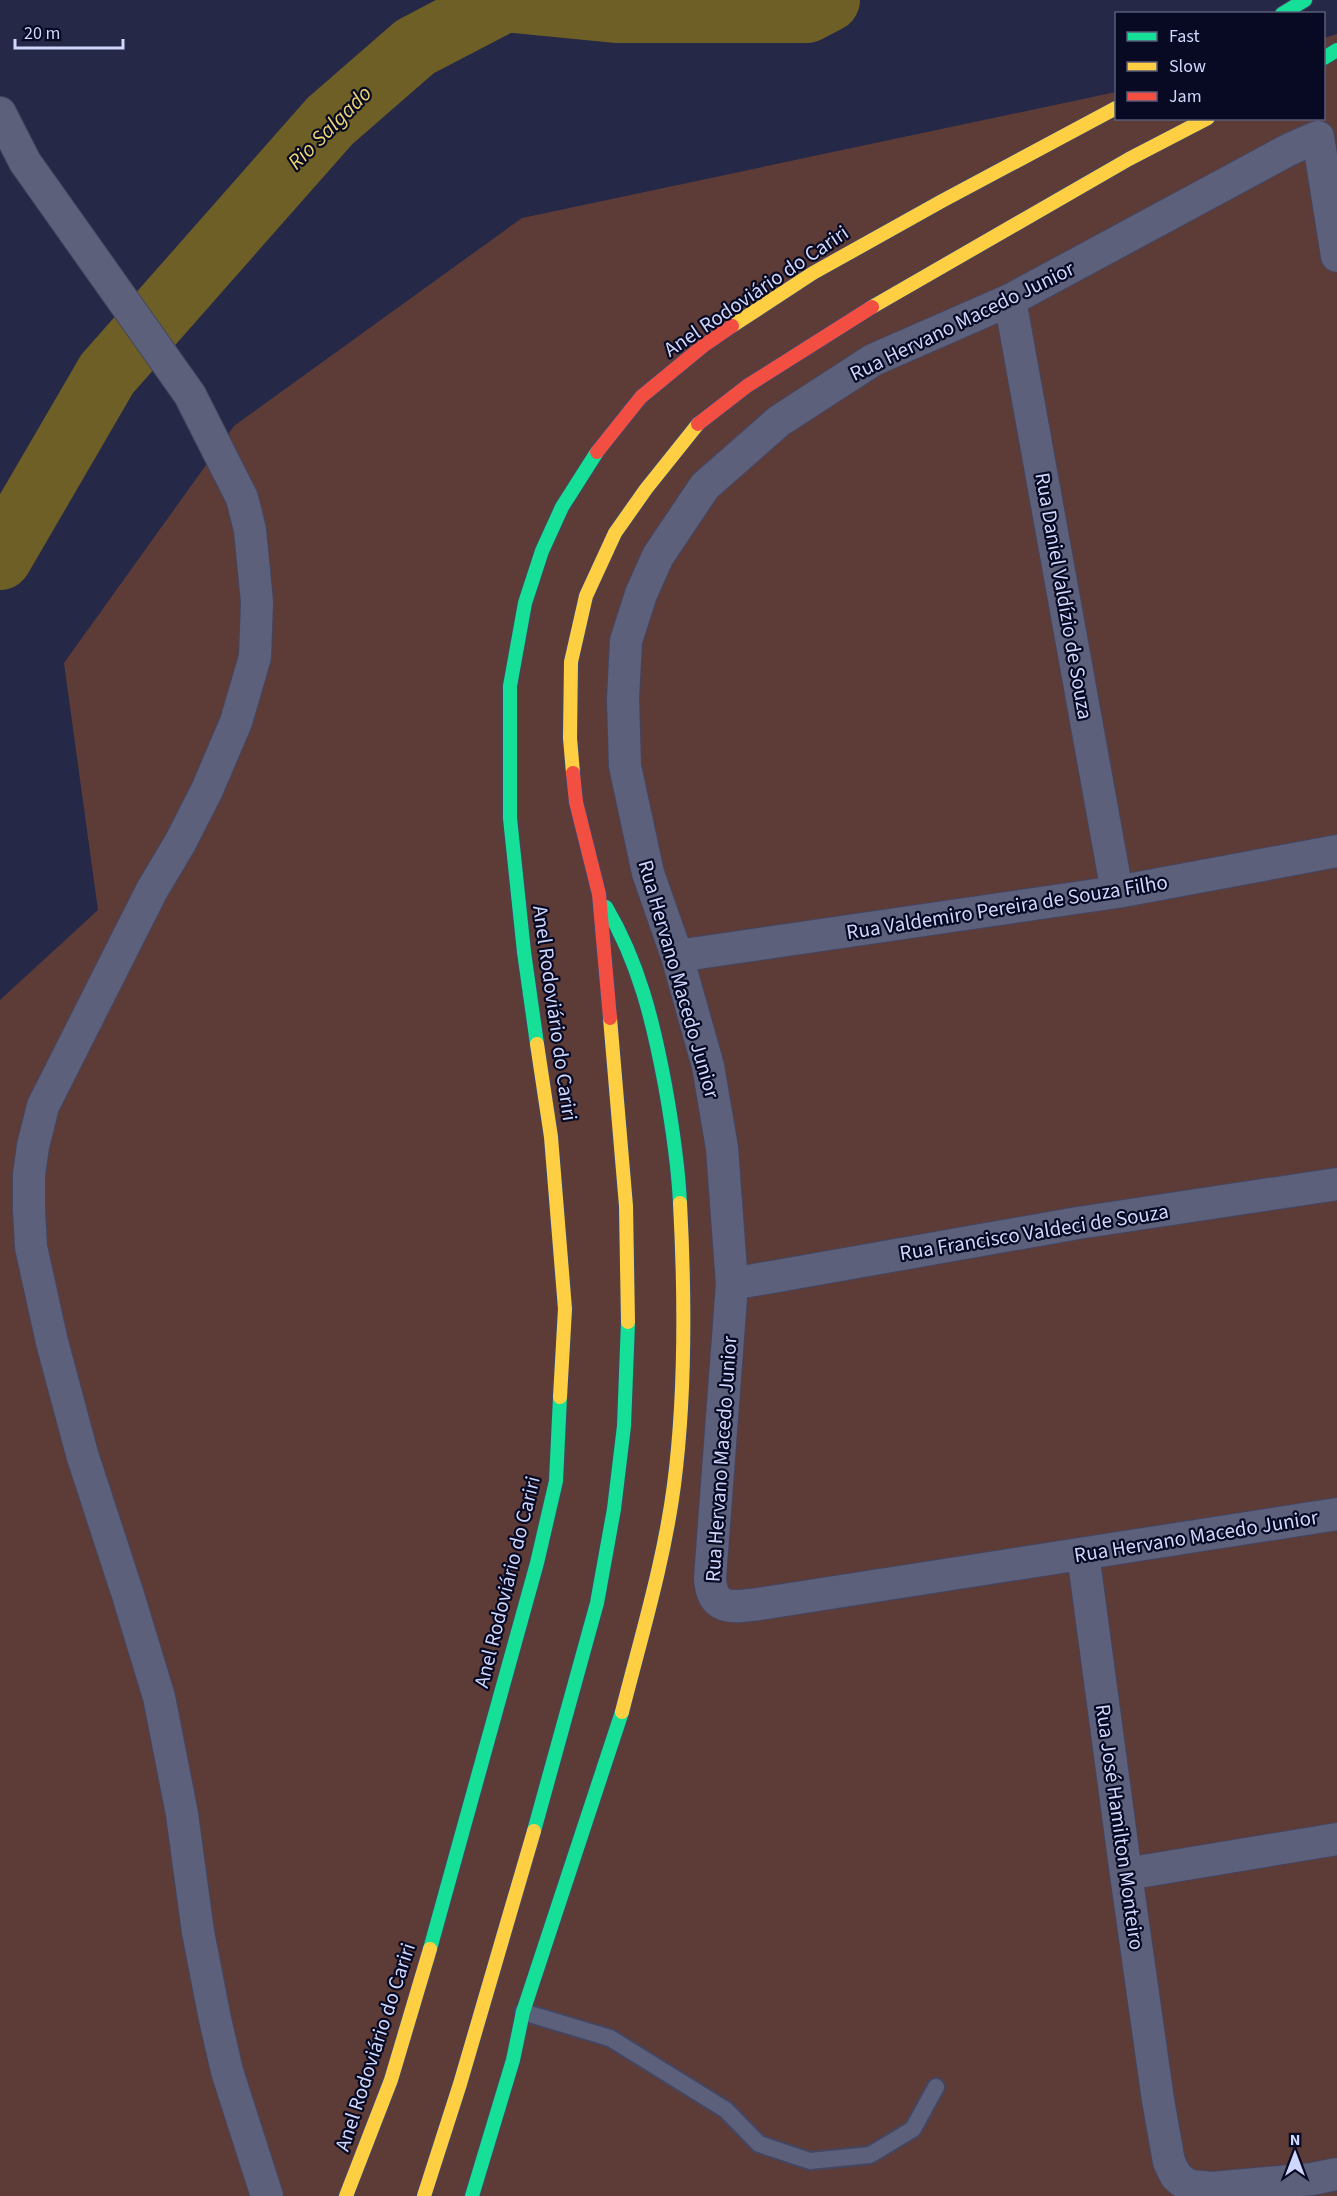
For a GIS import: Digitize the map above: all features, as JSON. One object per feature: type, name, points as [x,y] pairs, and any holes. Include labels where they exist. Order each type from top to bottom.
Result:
[{"type":"main road","points":[[1285,12],[1305,0]]},
{"type":"main road","name":"Anel Rodoviário do Cariri","points":[[346,2196],[392,2080],[537,1563],[556,1481],[565,1309],[551,1137],[525,951],[510,818],[510,686],[525,603],[542,551],[562,507],[590,460],[641,397],[703,346],[813,273],[1115,109]]},
{"type":"main road","points":[[424,2196],[457,2095],[516,1895],[597,1603],[614,1509],[624,1426],[628,1308],[626,1206],[599,894],[576,802],[570,738],[571,662],[586,596],[615,533],[695,426],[747,386],[897,291],[1129,159],[1204,120]]},
{"type":"main road","points":[[472,2196],[513,2060],[523,2012],[617,1729],[655,1583],[674,1487],[682,1410],[681,1243],[678,1181],[669,1114],[656,1039],[638,973],[620,931],[599,894]]},
{"type":"street","points":[[0,113],[25,162],[190,395],[242,498],[250,530],[257,602],[255,657],[236,722],[207,790],[73,1044],[43,1106],[33,1146],[30,1210],[31,1247],[52,1342],[82,1454],[159,1697],[182,1814],[198,1932],[215,2019],[227,2071],[267,2196]]},
{"type":"street","points":[[1316,128],[1337,256]]},
{"type":"street","name":"Rua Hervano Macedo Junior","points":[[1316,128],[1290,149],[1248,173],[1010,300],[873,360],[779,421],[705,486],[658,556],[641,594],[626,641],[623,699],[625,766],[648,873],[677,956],[708,1065],[722,1148],[732,1284],[710,1578],[711,1589],[720,1604],[728,1607],[759,1604],[1337,1514]]},
{"type":"street","name":"Rua Daniel Valdízio de Souza","points":[[1010,300],[1117,892]]},
{"type":"street","name":"Rua Valdemiro Pereira de Souza Filho","points":[[677,956],[1117,892],[1337,851]]},
{"type":"street","name":"Rua Francisco Valdeci de Souza","points":[[732,1284],[1078,1223],[1337,1184]]},
{"type":"street","name":"Rua José Hamilton Monteiro","points":[[1083,1554],[1126,1874],[1169,2162],[1176,2176],[1191,2186],[1212,2188],[1321,2183]]},
{"type":"street","points":[[1126,1874],[1337,1839]]},
{"type":"lane","points":[[523,2012],[610,2038],[726,2110],[759,2144],[810,2161],[870,2155],[913,2129],[936,2087]]},
{"type":"shaded area","points":[[1337,34],[1337,2196],[0,2196],[0,1000],[98,910],[64,663],[234,426],[522,218],[1115,92],[1115,120],[1325,120],[1325,38]]},
{"type":"waterway","name":"Rio Salgado","points":[[0,558],[107,374],[330,121],[415,47],[505,0],[616,11],[807,11],[828,0]]},
{"type":"traffic: fast","points":[[1285,12],[1305,0]]},
{"type":"traffic: fast","points":[[1325,57],[1337,50]]},
{"type":"traffic: fast","points":[[537,1044],[524,952],[510,818],[510,686],[525,603],[542,551],[562,507],[597,452]]},
{"type":"traffic: fast","points":[[606,907],[618,928],[636,971],[650,1015],[670,1114],[680,1203]]},
{"type":"traffic: fast","points":[[534,1831],[597,1603],[614,1509],[624,1426],[628,1322]]},
{"type":"traffic: fast","points":[[430,1949],[537,1563],[556,1481],[560,1397]]},
{"type":"traffic: fast","points":[[472,2196],[513,2060],[523,2012],[622,1712]]},
{"type":"traffic: slow","points":[[732,326],[813,273],[1115,109]]},
{"type":"traffic: slow","points":[[872,307],[1129,159],[1204,120]]},
{"type":"traffic: slow","points":[[573,773],[570,738],[571,662],[586,596],[615,533],[646,489],[698,424]]},
{"type":"traffic: slow","points":[[610,1018],[626,1206],[628,1322]]},
{"type":"traffic: slow","points":[[537,1044],[551,1137],[565,1309],[560,1397]]},
{"type":"traffic: slow","points":[[622,1712],[658,1571],[670,1514],[678,1450],[683,1344],[680,1203]]},
{"type":"traffic: slow","points":[[424,2196],[460,2084],[534,1831]]},
{"type":"traffic: slow","points":[[346,2196],[391,2080],[430,1949]]},
{"type":"traffic: jam","points":[[698,424],[747,386],[872,307]]},
{"type":"traffic: jam","points":[[597,452],[641,397],[703,346],[732,326]]},
{"type":"traffic: jam","points":[[573,773],[576,802],[599,894],[610,1018]]}]
